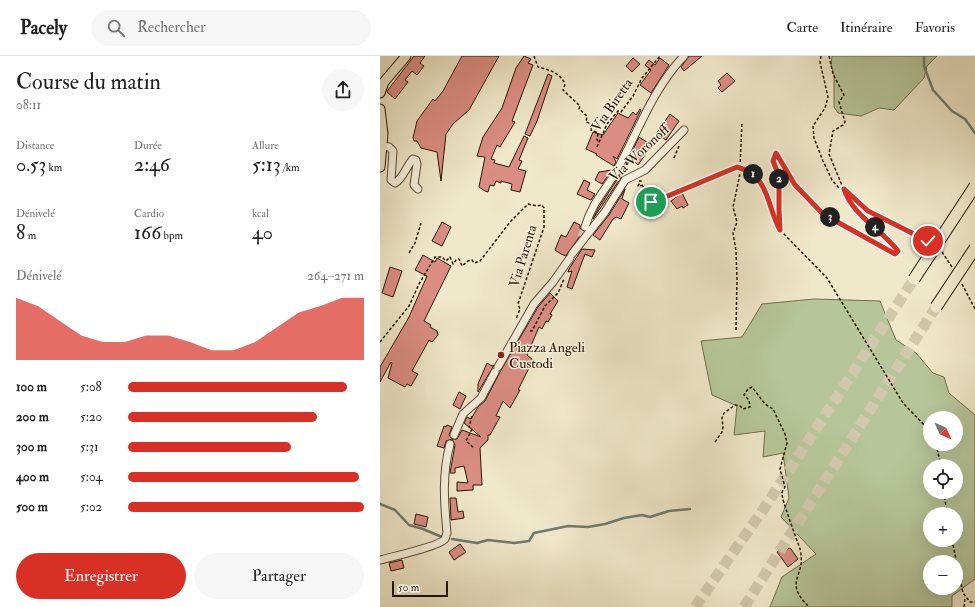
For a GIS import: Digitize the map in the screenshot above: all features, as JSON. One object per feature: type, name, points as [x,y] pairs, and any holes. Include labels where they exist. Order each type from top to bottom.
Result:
[{"type":"highway","points":[[914,279],[975,186]]},
{"type":"highway","points":[[936,307],[975,248]]},
{"type":"main road","points":[[380,93],[384,82],[406,56]]},
{"type":"main road","points":[[380,109],[383,146],[380,167]]},
{"type":"street","points":[[585,227],[591,209],[615,173],[664,80],[684,56]]},
{"type":"street","name":"Via Woronoff","points":[[454,435],[463,414],[484,393],[496,369],[534,304],[562,270],[580,240],[605,212],[626,180],[645,170],[684,130]]},
{"type":"street","points":[[383,146],[389,147],[393,151],[391,180],[395,183],[398,182],[408,164],[413,159],[416,160],[417,164],[414,185],[418,189]]},
{"type":"street","points":[[380,560],[418,550],[445,539],[447,533],[444,482],[450,444]]},
{"type":"path","points":[[534,56],[538,67],[554,71],[562,78],[566,84],[563,90],[580,106],[579,109],[587,116],[586,122],[592,124],[591,130],[598,132],[597,139],[599,142]]},
{"type":"path","name":"Via Biretta","points":[[597,147],[607,124],[618,111],[621,112],[627,105],[642,78],[660,56]]},
{"type":"path","points":[[821,56],[820,62],[828,97],[825,108],[813,126],[814,138],[832,180],[839,188],[844,189],[868,211],[932,244]]},
{"type":"path","points":[[780,230],[779,176],[773,161],[776,153],[795,185],[823,214],[895,254],[898,251],[892,242],[850,202],[829,154],[833,131],[845,122],[839,102],[844,95],[833,74],[829,56]]},
{"type":"path","points":[[736,330],[737,279],[736,250],[733,233],[737,222],[733,207],[741,168],[742,122]]},
{"type":"path","points":[[637,174],[633,182],[640,181],[638,186],[644,185],[642,189],[647,189],[644,194],[648,196],[646,201],[648,203],[655,198],[663,198],[710,179],[726,170],[741,168],[752,172],[764,187],[780,230],[826,278],[903,403],[923,424]]},
{"type":"path","name":"Via Parenta","points":[[380,342],[409,306],[419,284],[436,257],[442,257],[446,261],[450,257],[453,264],[459,259],[462,266],[468,261],[472,260],[474,263],[480,261],[510,222],[528,204],[537,206],[542,205],[544,208],[544,227],[518,304],[520,309],[514,324]]},
{"type":"path","points":[[409,253],[415,243],[421,223]]},
{"type":"path","points":[[940,251],[954,270]]},
{"type":"path","points":[[530,331],[532,331],[545,306],[555,297],[562,285],[565,277],[562,270]]},
{"type":"path","points":[[960,282],[975,309]]},
{"type":"path","points":[[715,442],[722,432],[722,418],[724,413],[735,405],[740,406],[743,409],[750,407],[749,400],[744,395],[748,389],[752,387],[765,404],[773,409],[785,434],[787,443],[780,469],[785,488],[782,493],[783,501],[792,521],[802,560],[801,571],[795,582],[795,591],[809,607]]},
{"type":"path","points":[[474,448],[466,441],[472,429],[469,427],[478,404],[476,402]]},
{"type":"path","points":[[954,547],[965,598],[964,607]]},
{"type":"path","points":[[965,598],[970,602],[975,602]]},
{"type":"green space","points":[[832,56],[937,56],[927,66],[924,78],[894,110],[879,108],[861,116],[838,113],[834,107],[834,75],[831,65]]},
{"type":"green space","points":[[814,299],[880,301],[896,340],[916,353],[933,373],[944,377],[949,393],[975,415],[975,579],[963,588],[963,555],[923,555],[923,595],[953,595],[952,596],[952,607],[770,607],[782,577],[816,554],[781,517],[789,498],[783,453],[763,457],[765,431],[734,435],[737,406],[712,395],[701,341],[742,337],[762,304]]},
{"type":"building","points":[[414,56],[425,56],[420,63],[424,66],[417,75],[412,71],[405,80],[408,82],[395,99],[387,92]]},
{"type":"building","points":[[462,56],[499,56],[469,110],[453,124],[446,134],[441,181],[437,152],[421,148],[417,141],[414,141],[413,138],[417,121],[433,99],[435,101],[443,91]]},
{"type":"building","points":[[524,56],[531,59],[528,63],[533,65],[512,121],[515,122],[500,147],[497,145],[491,159],[495,160],[494,163],[509,167],[524,136],[528,138],[519,160],[522,161],[518,169],[526,171],[520,192],[511,190],[512,184],[496,181],[494,186],[490,185],[488,192],[479,187],[485,157],[477,156],[483,137],[502,108],[516,68]]},
{"type":"building","points":[[689,56],[702,56],[684,71],[681,67]]},
{"type":"building","points":[[633,58],[640,64],[632,72],[626,66]]},
{"type":"building","points":[[660,58],[669,65],[651,93],[640,85],[651,70],[645,65],[649,60],[655,65]]},
{"type":"building","points":[[727,73],[735,81],[722,92],[718,88],[721,85],[718,81]]},
{"type":"building","points":[[548,74],[552,76],[537,121],[530,136],[525,134]]},
{"type":"building","points":[[640,109],[641,110],[617,159],[613,156],[616,162],[614,166],[596,155],[597,154],[586,149],[593,132],[603,135],[618,113],[628,118],[633,112],[636,115]]},
{"type":"building","points":[[670,114],[679,121],[666,140],[656,134]]},
{"type":"building","points":[[639,137],[650,144],[648,147],[650,148],[638,165],[631,158],[627,165],[626,164]]},
{"type":"building","points":[[612,170],[602,184],[595,180],[599,172]]},
{"type":"building","points":[[622,172],[623,175],[593,219],[599,207]]},
{"type":"building","points":[[584,180],[590,183],[587,190],[595,194],[591,200],[577,194]]},
{"type":"building","points":[[625,189],[622,199],[629,203],[621,219],[616,217],[613,219],[600,240],[593,235],[609,215]]},
{"type":"building","points":[[682,193],[688,205],[677,209],[671,201]]},
{"type":"building","points":[[442,222],[451,227],[442,246],[432,241]]},
{"type":"building","points":[[574,222],[580,225],[583,232],[566,256],[555,250],[561,235],[566,237]]},
{"type":"building","points":[[582,249],[595,250],[592,257],[585,254],[572,289],[567,287],[572,271],[568,272]]},
{"type":"building","points":[[423,255],[435,262],[437,258],[451,266],[424,321],[437,331],[438,335],[432,342],[429,340],[412,371],[418,374],[411,386],[407,384],[405,387],[388,378],[391,362],[380,382],[380,367],[409,317],[427,276],[415,270]]},
{"type":"building","points":[[390,267],[402,271],[393,297],[382,293]]},
{"type":"building","points":[[550,293],[558,301],[550,314],[552,315],[548,322],[546,321],[542,329],[539,327],[527,355],[533,360],[518,390],[520,390],[510,408],[503,401],[496,416],[500,417],[490,435],[488,435],[488,440],[480,448],[482,485],[473,485],[473,490],[457,491],[457,482],[468,483],[464,466],[455,468],[455,473],[450,473],[455,445],[452,439],[457,439],[462,430],[481,437],[464,423],[467,417],[471,419],[478,407],[485,401],[538,307]]},
{"type":"building","points":[[487,363],[492,366],[494,365],[478,392],[478,384]]},
{"type":"building","points":[[459,392],[466,396],[460,409],[453,405]]},
{"type":"building","points":[[447,425],[452,427],[449,435],[452,439],[446,441],[444,448],[437,446],[444,426],[446,427]]},
{"type":"building","points":[[450,498],[456,498],[458,512],[463,511],[464,518],[451,520]]},
{"type":"building","points":[[416,514],[428,517],[426,527],[414,524]]},
{"type":"building","points":[[460,544],[466,552],[454,560],[449,552]]},
{"type":"building","points":[[782,548],[785,551],[789,548],[791,549],[798,559],[788,567],[777,552]]},
{"type":"building","points":[[402,560],[404,568],[391,571],[389,563]]},
{"type":"waterway","points":[[924,56],[924,66],[933,90],[952,111],[965,119],[975,133]]},
{"type":"waterway","points":[[380,504],[395,510],[409,525],[442,537]]},
{"type":"waterway","points":[[452,539],[477,543],[488,540],[514,543],[529,541],[534,533],[568,526],[588,527],[605,524],[624,518],[642,515],[650,517],[669,511],[690,509]]},
{"type":"tunnel","points":[[581,237],[585,227]]},
{"type":"tunnel","points":[[695,607],[765,507],[914,279]]},
{"type":"tunnel","points":[[744,607],[936,307]]},
{"type":"place","name":"Piazza Angeli Custodi","points":[[501,355]]},
{"type":"route","points":[[651,202],[655,198],[663,198],[710,179],[726,170],[740,167],[741,169],[752,172],[764,187],[780,230],[779,176],[773,161],[776,153],[780,157],[795,185],[823,214],[831,217],[895,254],[897,253],[898,251],[892,242],[880,233],[850,202],[844,189],[853,199],[868,211],[928,241]]}]
